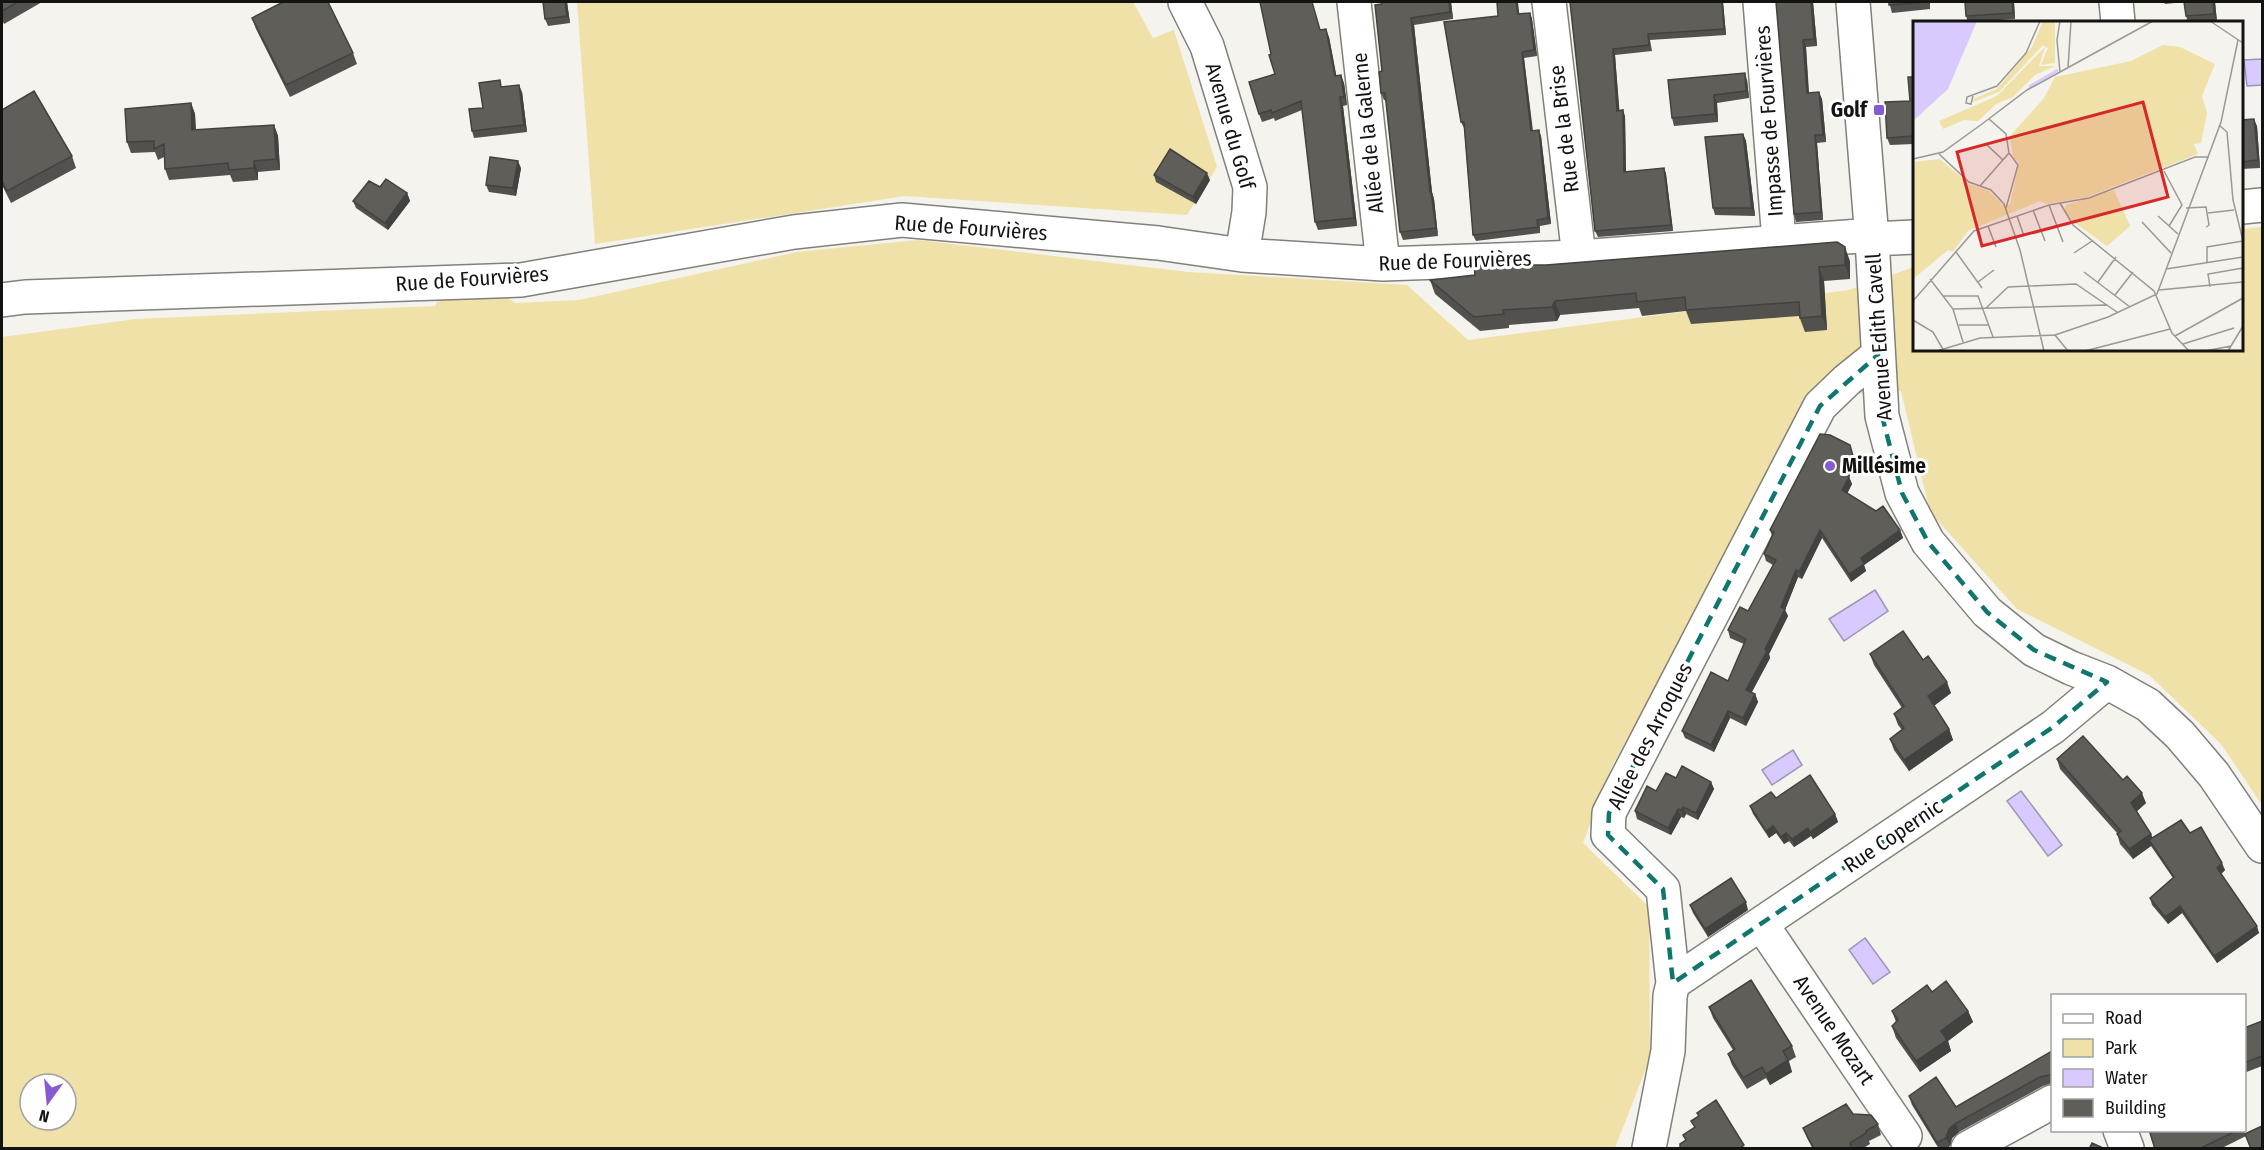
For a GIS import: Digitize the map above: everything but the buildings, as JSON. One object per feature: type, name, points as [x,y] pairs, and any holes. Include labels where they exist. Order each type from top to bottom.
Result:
[{"type":"street","name":"Avenue du Golf","points":[[1185,2],[1207,46],[1250,187],[1249,212],[1242,255]]},
{"type":"street","name":"Allée de la Galerne","points":[[1354,2],[1383,264]]},
{"type":"street","name":"Rue de la Brise","points":[[1549,2],[1579,257]]},
{"type":"street","name":"Impasse de Fourvières","points":[[1760,2],[1779,241]]},
{"type":"street","name":"Avenue Edith Cavell","points":[[1853,2],[1872,239],[1882,416],[1902,493],[1928,542],[1987,612],[2034,650],[2107,682],[2148,705],[2180,735],[2214,775],[2262,846]]},
{"type":"street","points":[[2116,2],[2118,21]]},
{"type":"street","points":[[2243,207],[2262,205]]},
{"type":"street","name":"Rue de Fourvières","points":[[2,300],[521,280],[794,232],[902,220],[1158,243],[1242,255],[1383,264],[1579,257],[1860,236],[1872,239]]},
{"type":"street","points":[[1872,239],[1913,237]]},
{"type":"street","name":"Allée des Arroques","points":[[1649,1149],[1668,1051],[1670,996],[1673,983],[1664,889],[1608,835],[1609,813],[1821,406],[1847,380],[1878,355]]},
{"type":"street","name":"Rue Copernic","points":[[1673,983],[2053,727],[2107,682]]},
{"type":"street","name":"Avenue Mozart","points":[[1762,925],[1905,1136]]},
{"type":"street","points":[[1968,1149],[2051,1103]]},
{"type":"street","points":[[2120,1132],[2127,1149]]},
{"type":"highlighted area","points":[[1878,355],[1882,416],[1902,493],[1928,542],[1987,612],[2034,650],[2107,682],[2053,727],[1673,983],[1663,889],[1608,835],[1609,813],[1820,406]]},
{"type":"green space","points":[[577,2],[1133,2],[1153,38],[1174,30],[1217,167],[1187,215],[905,196],[595,244]]},
{"type":"green space","points":[[2262,227],[2262,805],[2221,744],[2149,675],[2017,609],[1930,512],[1901,391],[1815,397],[1611,768],[1583,843],[1649,907],[1650,1058],[1615,1148],[2,1148],[2,337],[136,319],[435,306],[438,300],[453,291],[501,293],[515,303],[579,300],[797,252],[918,240],[1188,272],[1407,285],[1468,340],[1849,290],[1913,267],[1913,351],[2243,351],[2243,229]]},
{"type":"water","points":[[2262,59],[2262,85],[2247,86],[2244,60]]},
{"type":"water","points":[[1875,590],[1888,611],[1844,641],[1829,619]]},
{"type":"water","points":[[1793,750],[1802,765],[1772,785],[1762,770]]},
{"type":"water","points":[[2021,791],[2062,845],[2048,856],[2007,801]]},
{"type":"water","points":[[1865,938],[1890,972],[1873,984],[1849,950]]},
{"type":"place","name":"Golf","points":[[1879,110]]},
{"type":"place","name":"Millésime","points":[[1830,466]]}]
